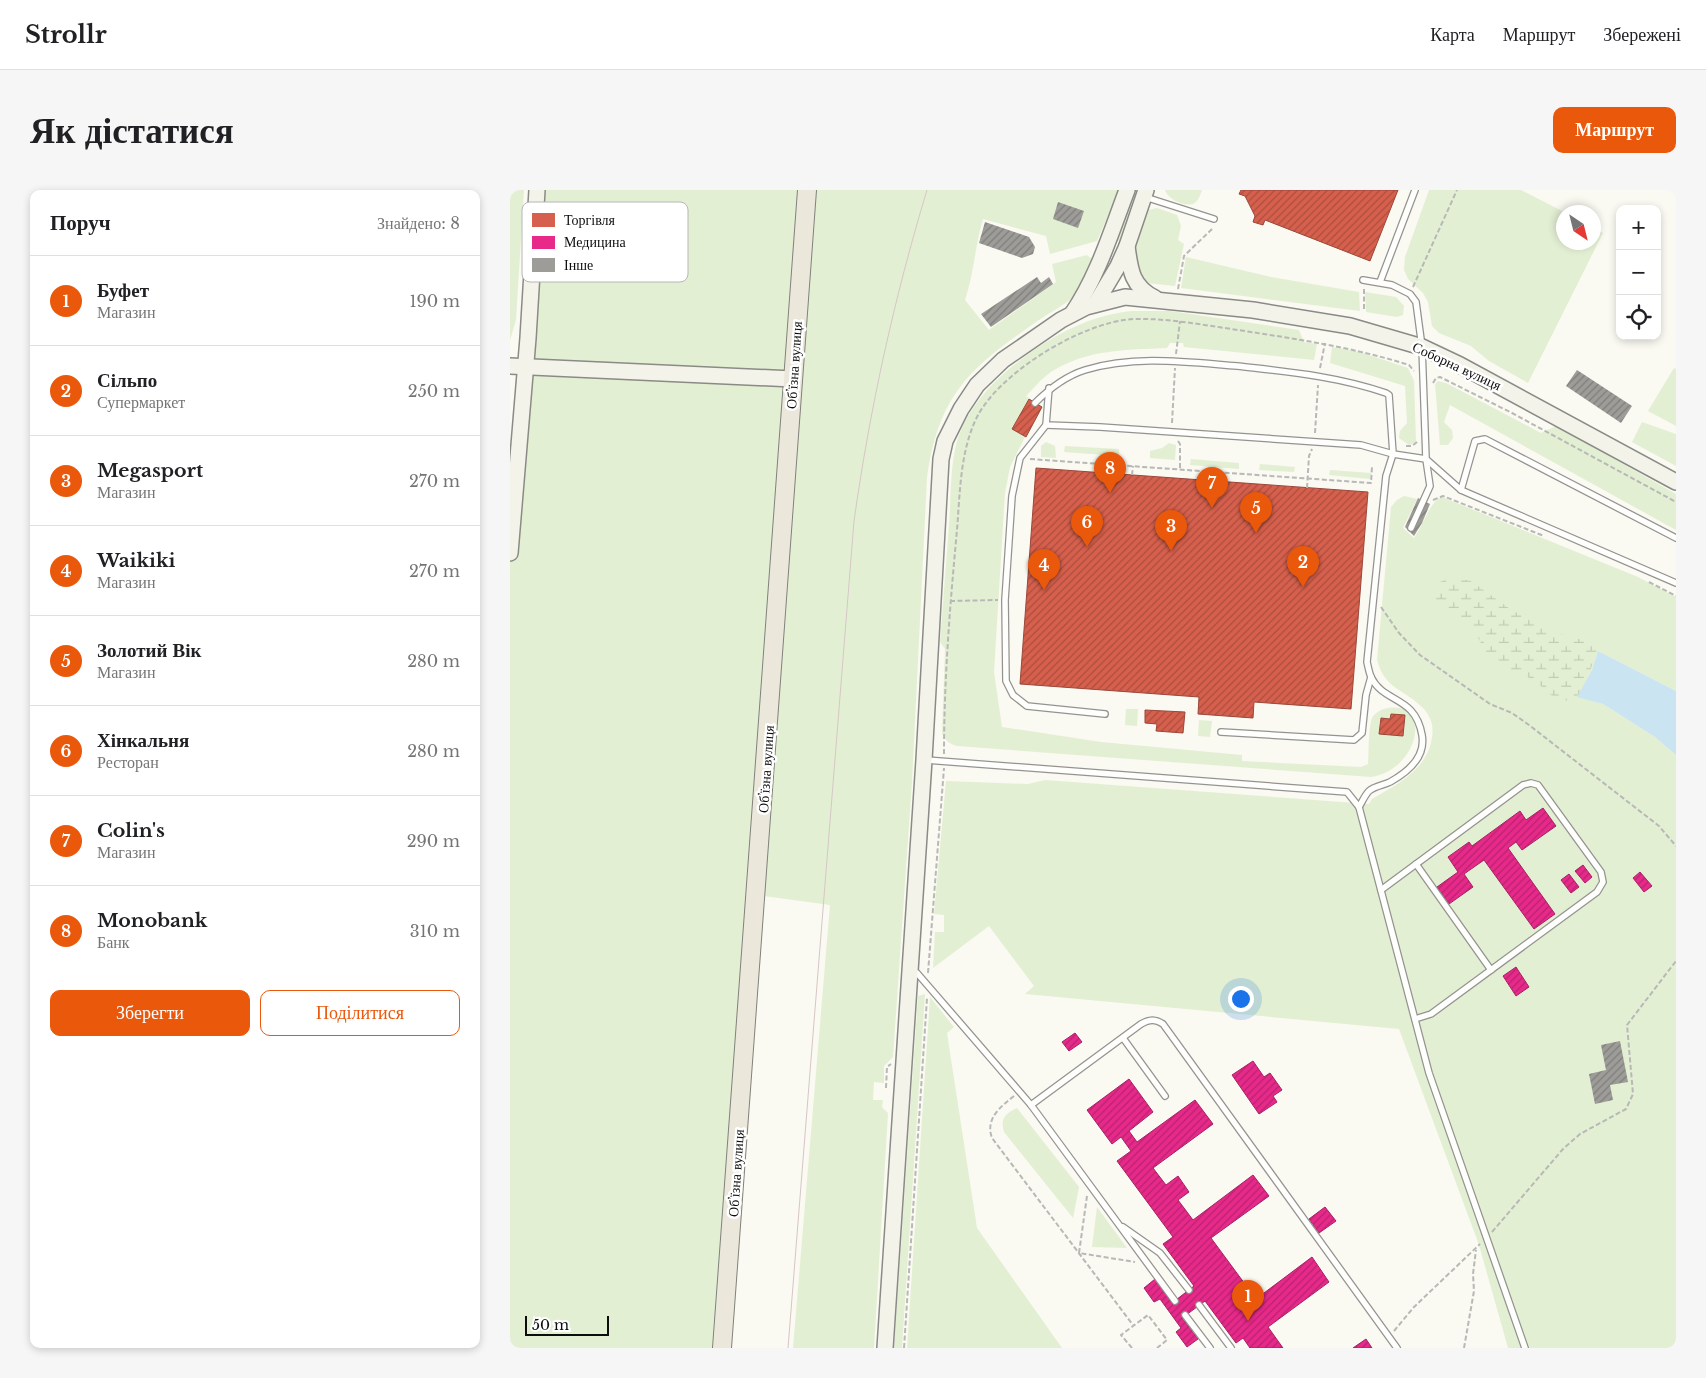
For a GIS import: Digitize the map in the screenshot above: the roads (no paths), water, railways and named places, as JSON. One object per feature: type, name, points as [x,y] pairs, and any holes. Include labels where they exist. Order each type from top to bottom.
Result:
[{"type":"main road","name":"Обʼїзна вулиця","points":[[722,1348],[807,190]]},
{"type":"street","points":[[1071,315],[1084,295],[1101,259],[1127,190]]},
{"type":"street","points":[[1096,303],[1118,266],[1127,246],[1145,193]]},
{"type":"street","points":[[1127,246],[1134,280],[1146,294],[1159,300]]},
{"type":"street","points":[[510,553],[531,282]]},
{"type":"street","name":"Соборна вулиця","points":[[885,1348],[924,760],[940,468],[945,441],[956,417],[977,385],[1003,360],[1071,315],[1096,303],[1125,297],[1253,310],[1357,327],[1422,347],[1460,364],[1676,482]]},
{"type":"street","points":[[510,366],[793,379]]},
{"type":"lane","points":[[1380,282],[1415,190]]},
{"type":"lane","points":[[1145,193],[1214,219]]},
{"type":"lane","points":[[1364,280],[1392,285],[1410,294],[1416,302],[1422,347],[1426,459],[1430,486],[1411,528]]},
{"type":"lane","points":[[1035,403],[1049,388],[1083,370],[1103,365],[1176,360],[1318,375],[1337,378],[1386,392],[1389,396],[1393,454],[1386,476],[1366,662],[1371,677],[1381,688],[1412,709],[1420,722],[1423,740],[1422,752],[1409,769],[1390,782],[1369,790],[1359,807]]},
{"type":"lane","points":[[1049,388],[1046,425],[1020,458],[1012,496],[1005,600],[1006,681],[1013,695],[1027,706],[1105,714]]},
{"type":"lane","points":[[1046,425],[1360,445],[1393,454],[1426,459],[1461,490],[1676,583]]},
{"type":"lane","points":[[1461,490],[1475,441],[1485,439],[1676,538]]},
{"type":"lane","points":[[1222,732],[1354,740],[1362,733],[1366,696],[1371,677]]},
{"type":"lane","points":[[924,760],[1347,792],[1359,807],[1429,1073],[1525,1348]]},
{"type":"lane","points":[[1381,890],[1523,785],[1530,783],[1538,785],[1601,872],[1603,882],[1597,892],[1432,1014],[1415,1019]]},
{"type":"lane","points":[[1416,864],[1491,970]]},
{"type":"lane","points":[[909,972],[917,972],[1031,1105],[1175,1300]]},
{"type":"lane","points":[[1031,1105],[1149,1020],[1156,1020],[1163,1024],[1397,1348]]},
{"type":"lane","points":[[1122,1038],[1165,1096]]},
{"type":"lane","points":[[1119,1225],[1160,1253],[1189,1290]]},
{"type":"lane","points":[[1199,1305],[1230,1348]]},
{"type":"lane","points":[[1185,1315],[1210,1348]]},
{"type":"water","points":[[1598,651],[1676,691],[1676,755],[1655,737],[1603,704],[1577,697],[1592,670]]},
{"type":"tram line","points":[[788,1348],[854,521],[875,395],[884,354],[927,190]]},
{"type":"place","name":"Monobank","points":[[1110,493]]},
{"type":"place","name":"Colin's","points":[[1212,508]]},
{"type":"place","name":"Золотий Вік","points":[[1256,533]]},
{"type":"place","name":"Хінкальня","points":[[1087,547]]},
{"type":"place","name":"Megasport","points":[[1171,551]]},
{"type":"place","name":"Сільпо","points":[[1303,587]]},
{"type":"place","name":"Waikiki","points":[[1044,590]]},
{"type":"place","name":"Буфет","points":[[1248,1321]]}]
